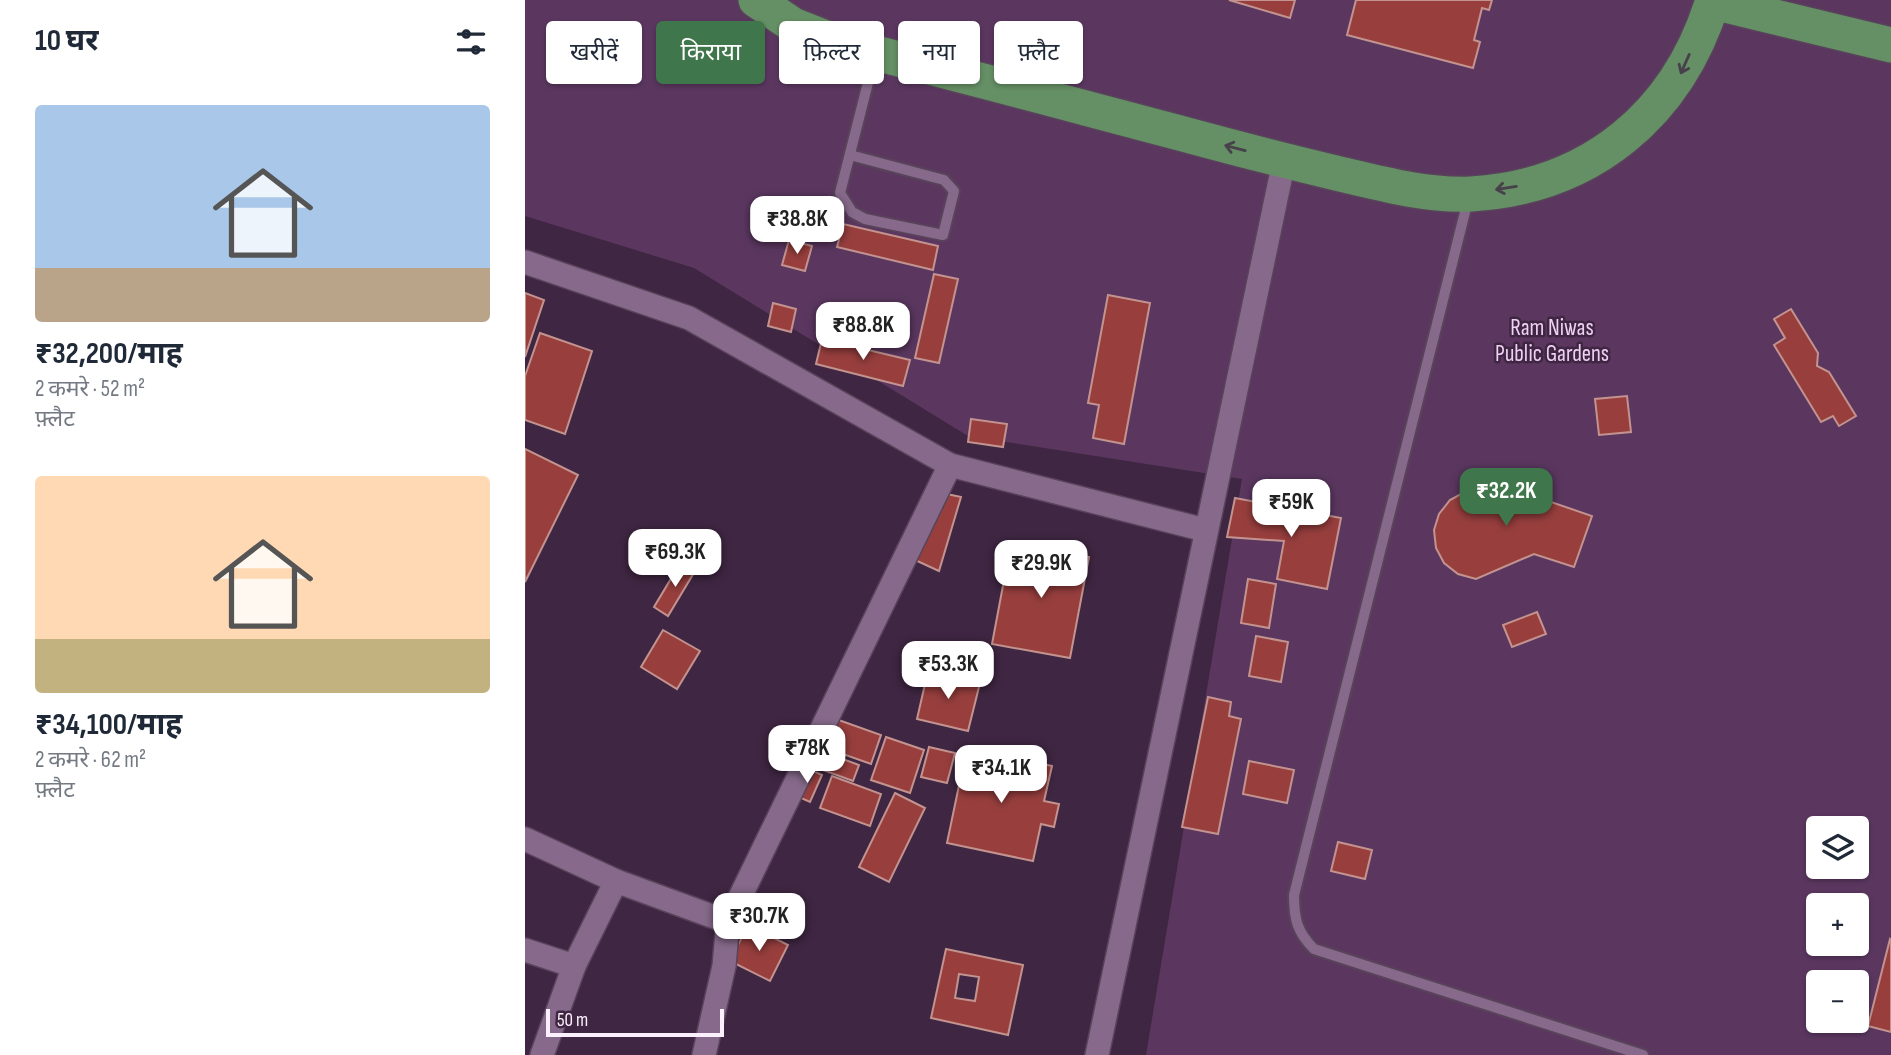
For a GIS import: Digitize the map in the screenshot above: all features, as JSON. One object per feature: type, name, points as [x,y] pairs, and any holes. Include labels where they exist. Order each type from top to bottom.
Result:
[{"type":"main road","points":[[757,0],[787,21]]},
{"type":"main road","points":[[884,55],[1284,161],[1398,188],[1470,194],[1538,183],[1599,158],[1645,121],[1681,74],[1713,1],[1891,45]]},
{"type":"street","points":[[1097,1055],[1284,161]]},
{"type":"street","points":[[525,262],[689,318],[950,465],[1205,530]]},
{"type":"street","points":[[704,1055],[724,966],[728,922],[950,465]]},
{"type":"street","points":[[525,839],[616,881],[728,922]]},
{"type":"street","points":[[542,1055],[574,966],[616,881]]},
{"type":"street","points":[[525,950],[574,966]]},
{"type":"lane","points":[[850,155],[944,180],[954,191],[943,235],[865,219],[852,212],[840,193],[867,84]]},
{"type":"lane","points":[[1470,194],[1294,895],[1294,918],[1301,935],[1314,949],[1643,1055]]},
{"type":"green space","name":"Ram Niwas Public Gardens","points":[[525,0],[1891,0],[1891,1055],[1146,1055],[1242,479],[968,436],[694,268],[525,216]]},
{"type":"building","points":[[1229,0],[1295,0],[1290,18]]},
{"type":"building","points":[[1356,0],[1492,0],[1489,10],[1482,8],[1474,40],[1480,42],[1473,68],[1347,35]]},
{"type":"building","points":[[843,224],[938,246],[933,270],[837,247]]},
{"type":"building","points":[[789,240],[812,246],[805,271],[782,265]]},
{"type":"building","points":[[934,274],[958,279],[939,363],[915,358]]},
{"type":"building","points":[[525,293],[544,300],[525,357]]},
{"type":"building","points":[[1108,295],[1150,303],[1124,444],[1093,438],[1099,405],[1088,403]]},
{"type":"building","points":[[773,303],[796,309],[791,332],[768,326]]},
{"type":"building","points":[[1791,309],[1818,353],[1817,366],[1829,372],[1856,416],[1839,426],[1833,416],[1821,422],[1774,345],[1785,338],[1774,319]]},
{"type":"building","points":[[540,333],[592,351],[565,434],[525,420],[525,376]]},
{"type":"building","points":[[822,339],[910,360],[903,386],[816,364]]},
{"type":"building","points":[[1627,396],[1631,432],[1599,435],[1595,399]]},
{"type":"building","points":[[971,419],[1007,424],[1003,447],[968,442]]},
{"type":"building","points":[[525,449],[578,475],[525,582]]},
{"type":"building","points":[[1509,475],[1526,480],[1540,491],[1545,500],[1592,516],[1574,567],[1534,554],[1476,579],[1458,574],[1444,563],[1436,548],[1434,530],[1439,514],[1450,500],[1492,477]]},
{"type":"building","points":[[947,494],[961,497],[939,571],[915,560]]},
{"type":"building","points":[[1235,498],[1341,518],[1327,589],[1277,579],[1284,541],[1227,537]]},
{"type":"building","points":[[1011,543],[1089,557],[1070,658],[992,644]]},
{"type":"building","points":[[681,562],[695,571],[668,616],[654,607]]},
{"type":"building","points":[[1248,579],[1276,584],[1269,628],[1241,623]]},
{"type":"building","points":[[1537,612],[1546,634],[1512,647],[1503,625]]},
{"type":"building","points":[[663,630],[700,651],[677,689],[641,667]]},
{"type":"building","points":[[1256,636],[1288,642],[1281,682],[1249,676]]},
{"type":"building","points":[[928,671],[980,683],[968,731],[917,719]]},
{"type":"building","points":[[1208,697],[1231,702],[1229,716],[1241,719],[1218,834],[1182,827]]},
{"type":"building","points":[[833,718],[881,735],[871,764],[823,747]]},
{"type":"building","points":[[886,737],[924,750],[910,793],[871,780]]},
{"type":"building","points":[[929,747],[955,753],[947,783],[921,777]]},
{"type":"building","points":[[967,747],[1052,766],[1044,801],[1059,804],[1054,827],[1041,824],[1033,861],[947,843]]},
{"type":"building","points":[[818,750],[859,765],[853,781],[812,766]]},
{"type":"building","points":[[1249,761],[1294,770],[1287,803],[1243,794]]},
{"type":"building","points":[[804,767],[822,775],[810,802],[792,794]]},
{"type":"building","points":[[832,776],[881,794],[870,826],[820,808]]},
{"type":"building","points":[[895,793],[925,808],[889,882],[859,867]]},
{"type":"building","points":[[1338,842],[1372,850],[1365,879],[1331,871]]},
{"type":"building","points":[[748,925],[788,945],[770,981],[730,961]]},
{"type":"building","points":[[1890,939],[1891,1032],[1869,1026]]},
{"type":"building","points":[[946,949],[1023,965],[1008,1035],[931,1018]],"holes":[[[959,974],[979,977],[975,1001],[955,998]]]}]
